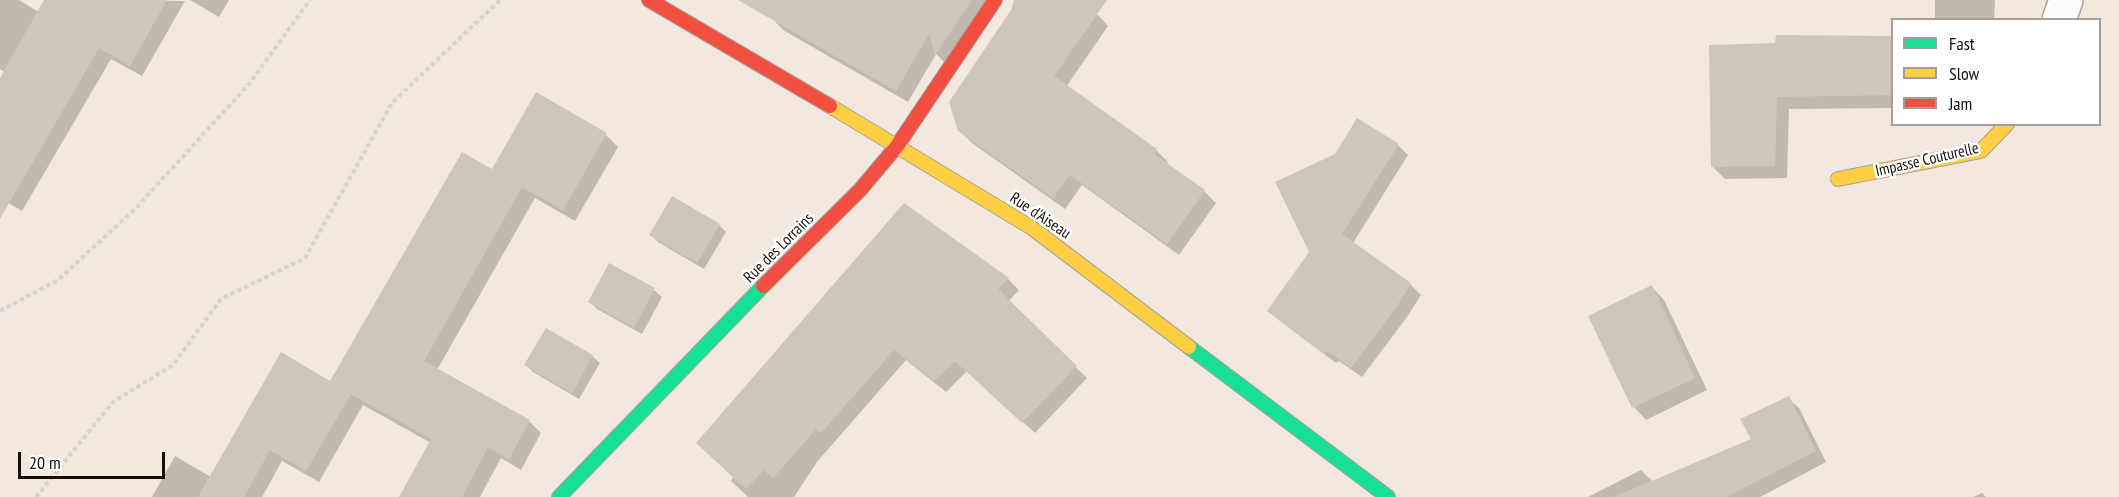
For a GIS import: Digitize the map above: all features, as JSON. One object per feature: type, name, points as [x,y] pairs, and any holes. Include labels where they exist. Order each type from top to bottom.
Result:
[{"type":"street","name":"Rue d'Aiseau","points":[[649,0],[1032,228],[1388,497]]},
{"type":"street","name":"Rue des Lorrains","points":[[559,497],[743,306],[860,190],[897,146],[995,0]]},
{"type":"street","points":[[2060,18],[2066,0]]},
{"type":"street","name":"Impasse Couturelle","points":[[1838,179],[1981,151],[2005,126]]},
{"type":"path","points":[[0,311],[58,280],[136,207],[249,84],[310,0]]},
{"type":"path","points":[[36,497],[113,402],[173,365],[221,299],[304,258],[392,103],[500,0]]},
{"type":"building","points":[[44,0],[167,0],[130,66],[99,48],[0,219],[0,78]]},
{"type":"building","points":[[738,0],[972,0],[935,55],[929,34],[896,91]]},
{"type":"building","points":[[1014,0],[1107,0],[1054,76],[1157,149],[1154,154],[1205,190],[1167,244],[1070,175],[1053,198],[958,131],[949,102],[1011,10]]},
{"type":"building","points":[[1776,35],[1891,36],[1891,95],[1777,97],[1775,166],[1711,167],[1709,45],[1775,43]]},
{"type":"building","points":[[536,92],[607,133],[563,210],[522,187],[424,361],[530,420],[509,459],[488,447],[462,497],[399,497],[431,439],[351,394],[306,471],[270,450],[244,497],[198,497],[281,352],[330,381],[462,152],[492,169]]},
{"type":"building","points":[[1357,118],[1399,144],[1342,234],[1411,283],[1397,306],[1351,368],[1328,351],[1324,354],[1267,311],[1309,252],[1275,182],[1335,154]]},
{"type":"building","points":[[672,196],[720,224],[697,263],[649,235]]},
{"type":"building","points":[[904,203],[1009,278],[998,289],[1077,366],[1022,423],[955,361],[934,381],[894,350],[821,433],[816,429],[773,478],[764,470],[746,489],[696,443]]},
{"type":"building","points":[[609,263],[655,288],[634,328],[588,302]]},
{"type":"building","points":[[1652,285],[1695,378],[1632,408],[1588,316]]},
{"type":"building","points":[[546,328],[593,355],[572,393],[524,365]]},
{"type":"building","points":[[1789,396],[1816,451],[1726,497],[1614,497],[1751,439],[1740,419]]},
{"type":"traffic: fast","points":[[559,497],[763,286]]},
{"type":"traffic: fast","points":[[1189,347],[1388,497]]},
{"type":"traffic: slow","points":[[830,106],[1032,228],[1189,347]]},
{"type":"traffic: slow","points":[[1838,179],[1981,151],[2005,126]]},
{"type":"traffic: jam","points":[[649,0],[830,106]]},
{"type":"traffic: jam","points":[[763,286],[860,190],[897,146],[995,0]]}]
